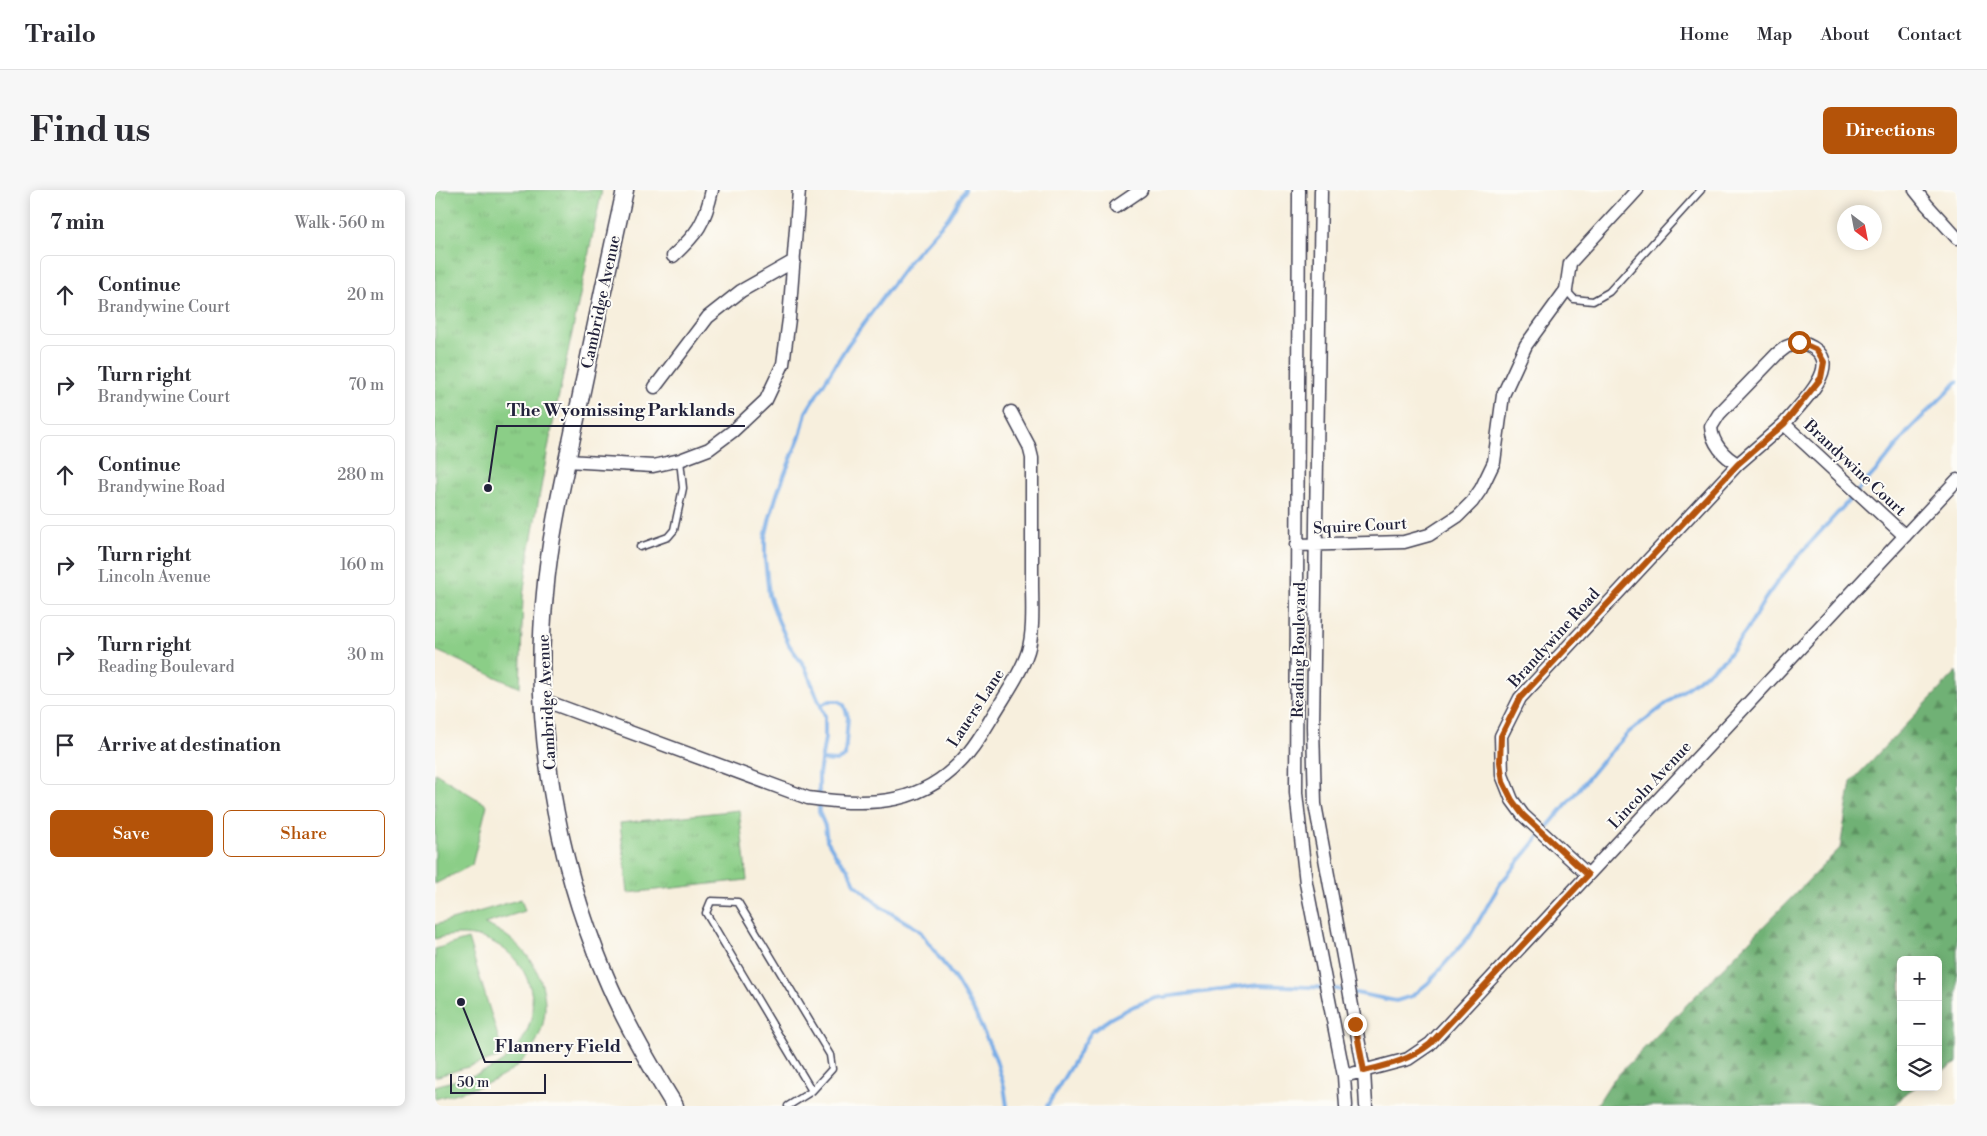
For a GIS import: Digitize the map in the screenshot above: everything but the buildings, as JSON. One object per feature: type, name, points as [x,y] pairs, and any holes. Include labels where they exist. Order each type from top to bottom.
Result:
[{"type":"street","name":"Cambridge Avenue","points":[[625,190],[550,548],[542,638],[543,700],[548,764],[557,820],[582,915],[605,976],[625,1020],[675,1106]]},
{"type":"street","points":[[673,256],[694,237],[708,211],[712,190]]},
{"type":"street","points":[[567,461],[653,466],[679,460],[709,449],[733,432],[766,400],[783,364],[789,319],[799,190]]},
{"type":"street","points":[[1116,207],[1141,190]]},
{"type":"street","name":"Reading Boulevard","points":[[1299,190],[1296,793],[1306,883],[1344,1076],[1346,1106]]},
{"type":"street","name":"Reading Boulevard","points":[[1321,190],[1313,726],[1315,804],[1364,1071],[1366,1106]]},
{"type":"street","name":"Squire Court","points":[[1296,545],[1403,542],[1429,535],[1458,516],[1472,502],[1481,489],[1494,462],[1503,395],[1516,364],[1535,331],[1566,290],[1571,263],[1637,190]]},
{"type":"street","points":[[1915,190],[1927,206],[1957,238]]},
{"type":"street","points":[[655,387],[708,318],[741,291],[794,261]]},
{"type":"street","name":"Brandywine Court","points":[[1799,342],[1817,350],[1824,362],[1824,368],[1821,378],[1810,394],[1784,424],[1738,464],[1730,460],[1714,441],[1711,427],[1719,414],[1777,354],[1786,347],[1799,342]]},
{"type":"street","name":"Lauers Lane","points":[[543,700],[808,798],[854,803],[885,802],[906,797],[939,780],[959,764],[976,744],[1011,688],[1028,650],[1032,614],[1032,458],[1029,446],[1011,412]]},
{"type":"street","name":"Brandywine Court","points":[[1784,424],[1905,536]]},
{"type":"street","name":"Brandywine Road","points":[[1588,875],[1523,815],[1512,800],[1502,775],[1501,736],[1520,698],[1738,464]]},
{"type":"street","name":"Lincoln Avenue","points":[[1344,1076],[1408,1059],[1430,1044],[1957,480]]},
{"type":"lane","points":[[1566,290],[1575,300],[1593,301],[1609,292],[1701,190]]},
{"type":"lane","points":[[640,547],[668,537],[674,530],[683,488],[679,460]]},
{"type":"lane","points":[[788,1106],[811,1091],[832,1068],[830,1055],[738,902],[711,901],[706,913],[811,1091]]},
{"type":"green space","points":[[435,190],[602,190],[550,438],[529,553],[523,597],[520,688],[435,650]]},
{"type":"green space","points":[[1957,671],[1957,1063],[1942,1072],[1942,956],[1897,956],[1897,1091],[1910,1091],[1903,1095],[1894,1106],[1596,1106],[1612,1081],[1840,848],[1851,782]]},
{"type":"green space","points":[[435,773],[487,805],[472,865],[435,884]]},
{"type":"green space","points":[[739,810],[747,880],[628,893],[620,823]]},
{"type":"green space","points":[[521,899],[525,911],[484,924],[504,934],[521,949],[534,966],[542,985],[545,1005],[543,1026],[534,1046],[519,1064],[510,1071],[490,1082],[435,1099],[435,1086],[488,1070],[503,1061],[522,1040],[531,1017],[531,994],[524,972],[509,953],[489,940],[464,935],[435,939],[435,925]]},
{"type":"green space","points":[[468,939],[504,1056],[435,1077],[435,949]]},
{"type":"waterway","points":[[965,190],[948,218],[911,259],[847,346],[806,412],[801,433],[770,517],[765,538],[765,559],[769,595],[778,620],[789,645],[805,667],[825,716],[825,738],[819,774],[819,812],[825,826],[827,840],[837,857],[848,869],[855,884],[881,907],[919,930],[957,982],[974,1011],[995,1057],[1004,1086],[1007,1106]]},
{"type":"waterway","points":[[1047,1106],[1091,1032],[1111,1018],[1134,1006],[1156,998],[1259,985],[1331,988],[1396,1001],[1412,996],[1428,983],[1471,934],[1500,884],[1603,760],[1629,732],[1725,659],[1746,631],[1765,599],[1801,553],[1884,462],[1909,430],[1957,382]]},
{"type":"waterway","points":[[821,705],[830,701],[839,701],[844,705],[848,717],[845,756],[836,761],[822,760]]},
{"type":"place","name":"The Wyomissing Parklands","points":[[488,488]]},
{"type":"place","name":"Flannery Field","points":[[461,1002]]},
{"type":"route","points":[[1355,1024],[1364,1071],[1408,1059],[1419,1053],[1430,1044],[1588,875],[1523,815],[1512,800],[1503,782],[1500,762],[1501,736],[1520,698],[1738,464],[1784,424],[1810,394],[1821,378],[1824,362],[1817,350],[1799,342]]}]
